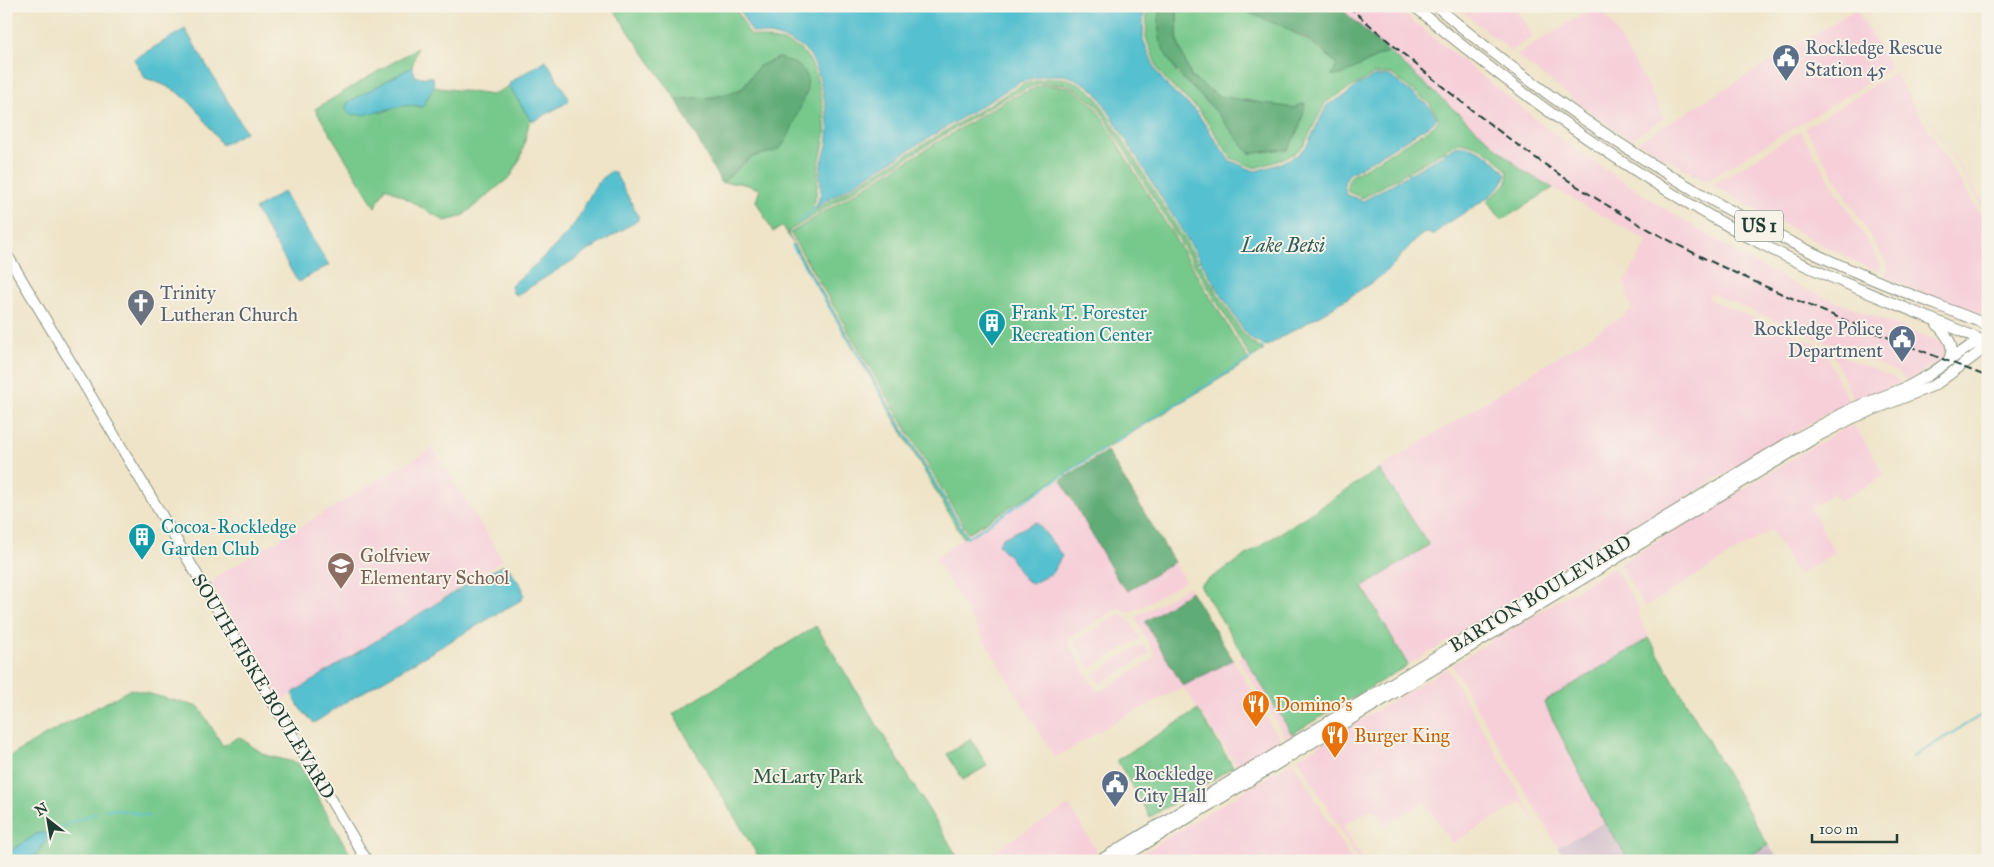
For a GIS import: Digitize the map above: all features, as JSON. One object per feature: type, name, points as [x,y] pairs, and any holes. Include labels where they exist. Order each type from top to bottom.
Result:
[{"type":"main road","name":"US 1","points":[[1414,6],[1490,68],[1611,155],[1703,211],[1777,252],[1859,291],[1986,342]]},
{"type":"main road","name":"US 1","points":[[1436,6],[1502,60],[1625,146],[1696,191],[1807,250],[1870,279],[1988,325]]},
{"type":"main road","points":[[1475,56],[1496,61],[1502,60]]},
{"type":"main road","points":[[1490,68],[1506,69],[1522,74]]},
{"type":"main road","points":[[1777,252],[1796,253],[1807,250]]},
{"type":"main road","name":"SOUTH FISKE BOULEVARD","points":[[6,253],[367,861]]},
{"type":"main road","points":[[1937,323],[1952,345],[1952,356],[1947,364]]},
{"type":"main road","name":"BARTON BOULEVARD","points":[[1117,861],[1729,491],[1789,448],[1852,408],[1907,386],[1947,364],[1970,346],[1986,342]]},
{"type":"main road","name":"BARTON BOULEVARD","points":[[1099,861],[1723,481],[1853,418],[1935,385],[1986,342]]},
{"type":"main road","points":[[1723,481],[1729,491]]},
{"type":"main road","points":[[1517,619],[1516,614],[1519,610],[1541,592]]},
{"type":"main road","points":[[1392,694],[1404,675]]},
{"type":"main road","points":[[1348,721],[1350,714],[1374,693]]},
{"type":"main road","points":[[1193,803],[1199,812]]},
{"type":"shaded area","points":[[1338,6],[1394,6],[1560,139],[1653,201],[1745,258],[1798,286],[1949,346],[1947,357],[1907,381],[1899,373],[1710,293],[1708,299],[1823,347],[1849,403],[1820,417],[1408,665],[1363,587],[1429,545],[1379,469],[1632,310],[1624,284],[1648,241],[1523,171]]},
{"type":"shaded area","points":[[1456,6],[1515,6],[1533,37],[1511,51]]},
{"type":"shaded area","points":[[1597,6],[1601,6],[1645,81],[1664,118],[1631,139],[1610,127],[1516,55]]},
{"type":"shaded area","points":[[1856,9],[1891,68],[1858,89],[1705,181],[1638,142]]},
{"type":"shaded area","points":[[1899,70],[1988,211],[1988,216],[1947,148]]},
{"type":"shaded area","points":[[1894,73],[1988,227],[1988,322],[1930,299],[1884,276],[1888,270],[1887,264],[1805,128]]},
{"type":"shaded area","points":[[1800,131],[1882,266],[1879,272],[1837,253],[1712,185]]},
{"type":"shaded area","points":[[1831,351],[1896,379],[1901,384],[1855,401]]},
{"type":"shaded area","points":[[1854,425],[1885,475],[1839,502],[1833,493],[1811,508],[1835,553],[1798,575],[1771,530],[1645,607],[1619,564],[1843,429]]},
{"type":"shaded area","points":[[433,448],[503,560],[281,701],[212,584],[219,575]]},
{"type":"shaded area","points":[[1061,480],[1128,591],[1174,562],[1185,581],[1130,613],[1118,608],[1069,638],[1068,643],[1096,690],[1101,691],[1155,658],[1155,654],[1135,618],[1189,586],[1191,591],[1145,622],[1183,686],[1233,660],[1281,741],[1238,767],[1183,687],[1121,718],[1055,758],[935,558],[963,538]],"holes":[[[1042,527],[1058,565],[1052,573],[1032,584],[1023,578],[1010,556],[1019,531]]]},
{"type":"shaded area","points":[[1614,567],[1640,610],[1637,612],[1649,638],[1544,703],[1604,822],[1558,847],[1452,665]]},
{"type":"shaded area","points":[[1120,614],[1128,619],[1140,638],[1090,668],[1074,642]]},
{"type":"shaded area","points":[[1143,644],[1149,654],[1100,684],[1093,674]]},
{"type":"shaded area","points":[[1243,655],[1292,734],[1286,738],[1238,658]]},
{"type":"shaded area","points":[[1447,668],[1541,830],[1522,802],[1452,843],[1424,802],[1384,826],[1374,808],[1343,825],[1363,861],[1359,861],[1298,758]]},
{"type":"shaded area","points":[[1293,761],[1352,861],[1130,861],[1214,809]]},
{"type":"shaded area","points":[[1069,805],[1097,852],[1082,861],[978,861]]},
{"type":"shaded area","points":[[1605,822],[1630,861],[1566,861],[1558,847]]},
{"type":"shaded area","points":[[1768,845],[1780,861],[1741,861]]},
{"type":"green space","points":[[611,6],[734,6],[750,34],[787,43],[806,55],[818,82],[825,128],[813,207],[815,210],[1021,85],[1052,78],[1060,78],[1077,83],[1095,95],[1239,328],[1252,343],[1264,350],[1251,358],[1097,105],[1070,85],[1041,83],[1004,98],[789,231],[788,235],[783,226],[773,232],[756,201],[760,189],[740,183],[721,183],[752,157],[772,152],[782,146],[808,90],[759,66],[741,89],[715,97],[676,99]]},
{"type":"green space","points":[[1147,6],[1161,6],[1159,15],[1176,72],[1213,108],[1249,153],[1287,150],[1299,128],[1304,104],[1293,108],[1218,96],[1191,77],[1177,40],[1177,12],[1181,6],[1231,6],[1272,21],[1303,38],[1329,57],[1337,65],[1332,75],[1342,75],[1388,51],[1523,171],[1553,188],[1502,220],[1487,201],[1507,183],[1508,172],[1498,161],[1480,148],[1459,142],[1363,198],[1348,192],[1347,184],[1350,177],[1434,126],[1439,119],[1430,104],[1391,74],[1374,74],[1325,103],[1304,145],[1295,153],[1255,168],[1231,158],[1199,110],[1171,86],[1158,70],[1146,38]]},
{"type":"green space","points":[[1161,6],[1181,6],[1177,12],[1177,40],[1191,77],[1218,96],[1293,108],[1305,103],[1299,128],[1287,150],[1249,153],[1217,112],[1180,75],[1164,52],[1160,38]]},
{"type":"green space","points":[[1233,6],[1338,6],[1388,51],[1342,75],[1332,75],[1337,65],[1327,54],[1303,36]]},
{"type":"green space","points":[[417,48],[412,67],[406,71],[380,113],[406,104],[422,107],[434,87],[492,95],[509,86],[530,119],[521,157],[511,176],[461,217],[445,221],[386,187],[375,207],[315,109]]},
{"type":"green space","points":[[778,58],[799,66],[805,72],[807,79],[805,95],[789,135],[779,149],[750,158],[721,183],[676,99],[715,97],[741,90],[759,66]]},
{"type":"green space","points":[[1042,85],[1070,87],[1095,106],[1249,361],[968,533],[790,233],[1006,100]]},
{"type":"green space","points":[[794,246],[967,536],[963,538]]},
{"type":"green space","points":[[1107,451],[1174,562],[1128,591],[1119,582],[1061,480]]},
{"type":"green space","points":[[1379,469],[1429,545],[1363,587],[1408,665],[1292,734],[1200,585]]},
{"type":"green space","points":[[1191,591],[1233,660],[1183,686],[1145,622]]},
{"type":"green space","name":"McLarty Park","points":[[816,626],[960,861],[761,861],[673,714]]},
{"type":"green space","points":[[1649,638],[1768,845],[1741,861],[1630,861],[1604,822],[1544,702]]},
{"type":"green space","points":[[131,689],[199,707],[223,746],[239,737],[265,755],[298,763],[354,861],[6,861],[6,759],[42,737]]},
{"type":"green space","points":[[1198,710],[1233,767],[1150,817],[1117,760]]},
{"type":"green space","points":[[971,739],[987,766],[963,780],[947,754]]},
{"type":"water","name":"Lake Betsi","points":[[737,6],[1144,6],[1143,39],[1156,71],[1169,88],[1196,111],[1229,160],[1255,171],[1276,165],[1297,155],[1306,147],[1327,105],[1375,76],[1390,76],[1429,106],[1437,118],[1433,123],[1348,175],[1344,183],[1346,194],[1363,201],[1459,145],[1473,148],[1486,154],[1506,174],[1496,191],[1435,234],[1424,233],[1378,278],[1337,305],[1267,346],[1253,341],[1241,327],[1097,93],[1078,80],[1069,77],[1061,75],[1042,76],[1020,82],[815,208],[821,189],[820,170],[827,143],[828,130],[826,107],[816,69],[808,53],[803,48],[782,38],[752,32]]},
{"type":"water","points":[[185,29],[246,132],[222,145],[191,103],[172,89],[145,78],[134,59]]},
{"type":"water","points":[[546,60],[568,97],[568,102],[534,121],[530,119],[509,86],[510,82]]},
{"type":"water","points":[[412,67],[416,77],[433,77],[434,87],[422,107],[413,105],[395,107],[368,114],[349,114],[346,109],[347,103]]},
{"type":"water","points":[[611,171],[615,173],[638,215],[638,220],[517,295],[513,293],[511,286],[543,258],[572,227],[597,184]]},
{"type":"water","points":[[283,192],[329,265],[298,282],[255,209]]},
{"type":"water","points":[[1036,522],[1062,556],[1052,573],[1032,584],[1023,578],[1012,559],[998,544],[1003,538]]},
{"type":"water","points":[[502,566],[507,566],[522,587],[524,595],[521,600],[341,705],[314,723],[301,710],[293,696],[294,692],[469,583]]},
{"type":"water","points":[[38,833],[46,833],[49,837],[31,861],[6,861],[6,854]]},
{"type":"waterway","points":[[798,222],[815,208]]},
{"type":"waterway","points":[[792,245],[967,538],[1104,449]]},
{"type":"waterway","points":[[1261,349],[1264,345]]},
{"type":"waterway","points":[[1113,443],[1254,356]]},
{"type":"waterway","points":[[1911,758],[1988,711]]},
{"type":"waterway","points":[[105,810],[114,809],[149,816]]},
{"type":"waterway","points":[[48,836],[70,823],[96,813]]},
{"type":"railway","points":[[1348,6],[1450,93],[1520,147],[1632,220],[1718,265],[1762,285],[1988,377]]},
{"type":"place","name":"Rockledge Rescue Station 45","points":[[1786,82]]},
{"type":"place","name":"Trinity Lutheran Church","points":[[141,327]]},
{"type":"place","name":"Frank T. Forester Recreation Center","points":[[992,347]]},
{"type":"place","name":"Rockledge Police Department","points":[[1902,363]]},
{"type":"place","name":"Cocoa-Rockledge Garden Club","points":[[142,561]]},
{"type":"place","name":"Golfview Elementary School","points":[[341,590]]},
{"type":"place","name":"Domino's","points":[[1256,728]]},
{"type":"place","name":"Burger King","points":[[1335,759]]},
{"type":"place","name":"Rockledge City Hall","points":[[1115,808]]}]
